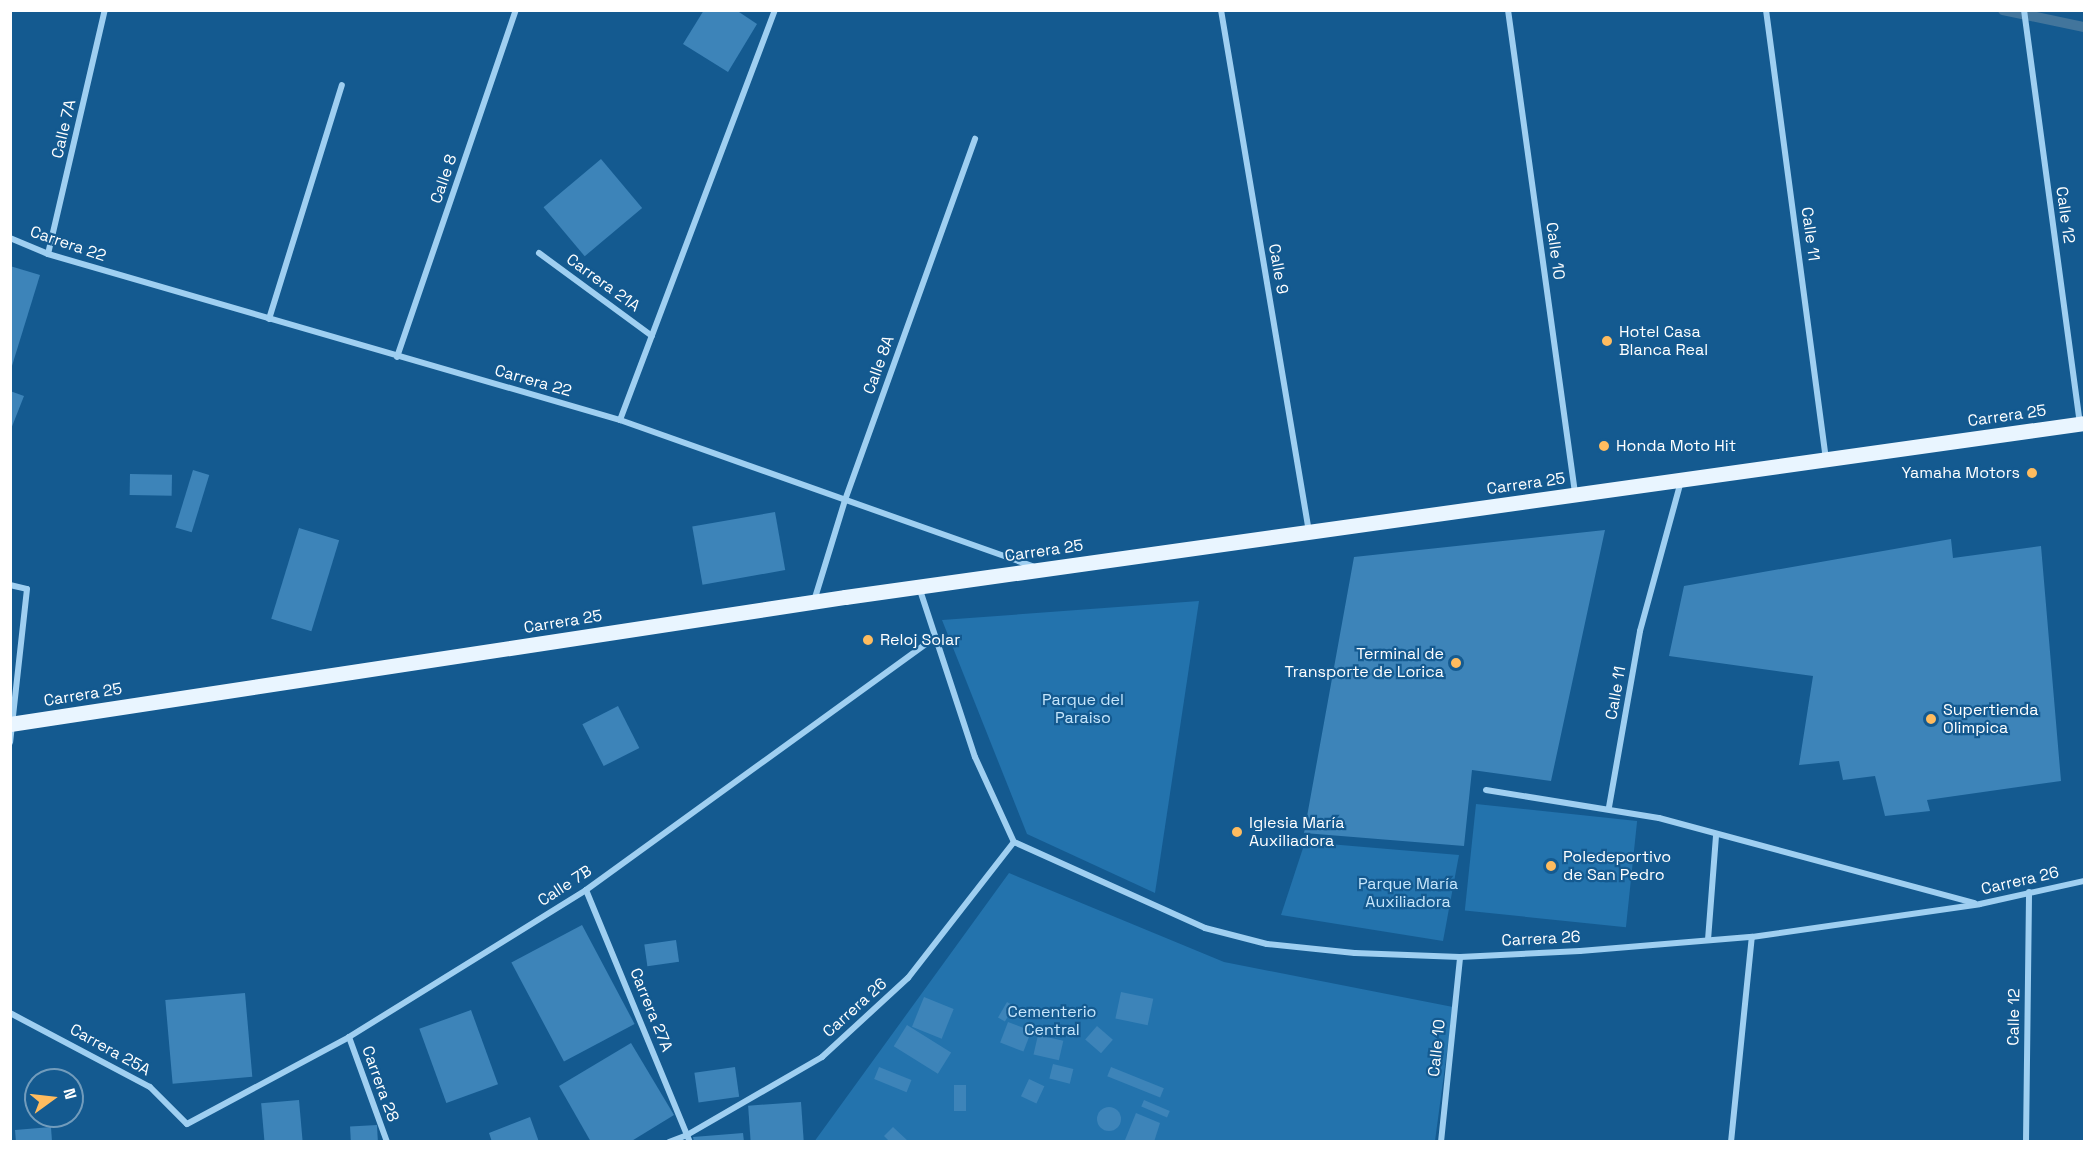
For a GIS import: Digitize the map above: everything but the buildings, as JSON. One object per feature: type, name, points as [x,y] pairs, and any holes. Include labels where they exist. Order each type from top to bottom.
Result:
[{"type":"main road","name":"Carrera 25","points":[[11,724],[814,602],[2082,424]]},
{"type":"street","name":"Calle 7A","points":[[48,255],[105,10]]},
{"type":"street","name":"Calle 8","points":[[397,357],[516,10]]},
{"type":"street","points":[[620,420],[776,10]]},
{"type":"street","name":"Calle 9","points":[[1221,10],[1309,532]]},
{"type":"street","name":"Calle 10","points":[[1508,10],[1575,495]]},
{"type":"street","name":"Calle 12","points":[[2024,10],[2082,424]]},
{"type":"street","name":"Calle 11","points":[[1766,14],[1827,460]]},
{"type":"street","points":[[269,319],[342,85]]},
{"type":"street","name":"Calle 8A","points":[[814,602],[845,500],[975,139]]},
{"type":"street","name":"Carrera 22","points":[[10,238],[48,255],[620,420],[1042,570]]},
{"type":"street","name":"Carrera 21A","points":[[539,253],[652,336]]},
{"type":"street","name":"Calle 11","points":[[1609,807],[1641,631],[1681,481]]},
{"type":"street","points":[[10,585],[27,589],[10,742]]},
{"type":"street","points":[[919,587],[975,757],[1014,842]]},
{"type":"street","name":"Calle 7B","points":[[187,1124],[349,1037],[586,890],[934,637]]},
{"type":"street","points":[[1486,789],[1609,807],[1980,904]]},
{"type":"street","points":[[1708,940],[1716,836]]},
{"type":"street","name":"Carrera 26","points":[[669,1142],[689,1138],[830,1049],[908,978],[1014,842],[1205,928],[1266,944],[1355,953],[1460,957],[1752,937],[1980,904],[2085,881]]},
{"type":"street","name":"Carrera 27A","points":[[586,890],[689,1138]]},
{"type":"street","name":"Calle 12","points":[[2026,1142],[2029,892]]},
{"type":"street","points":[[1731,1142],[1752,937]]},
{"type":"street","name":"Calle 10","points":[[1441,1142],[1460,957]]},
{"type":"street","name":"Carrera 25A","points":[[10,1013],[150,1087],[187,1124]]},
{"type":"street","name":"Carrera 28","points":[[349,1037],[387,1142]]},
{"type":"green space","name":"Parque del Paraiso","points":[[1199,601],[1155,893],[1027,834],[942,620]]},
{"type":"green space","name":"Poledeportivo de San Pedro","points":[[1476,804],[1637,821],[1626,927],[1465,910]]},
{"type":"green space","name":"Parque María Auxiliadora","points":[[1305,842],[1459,855],[1443,941],[1281,915]]},
{"type":"green space","name":"Cementerio Central","points":[[1009,873],[1224,962],[1453,1007],[1435,1141],[814,1142]]},
{"type":"waterway","points":[[2003,10],[2084,27]]},
{"type":"place","name":"Hotel Casa Blanca Real","points":[[1607,341]]},
{"type":"place","name":"Honda Moto Hit","points":[[1604,446]]},
{"type":"place","name":"Yamaha Motors","points":[[2032,473]]},
{"type":"place","name":"Reloj Solar","points":[[868,640]]},
{"type":"place","name":"Terminal de Transporte de Lorica","points":[[1456,663]]},
{"type":"place","name":"Supertienda Olimpica","points":[[1931,719]]},
{"type":"place","name":"Iglesia María Auxiliadora","points":[[1237,832]]},
{"type":"place","name":"Poledeportivo de San Pedro","points":[[1551,866]]}]
